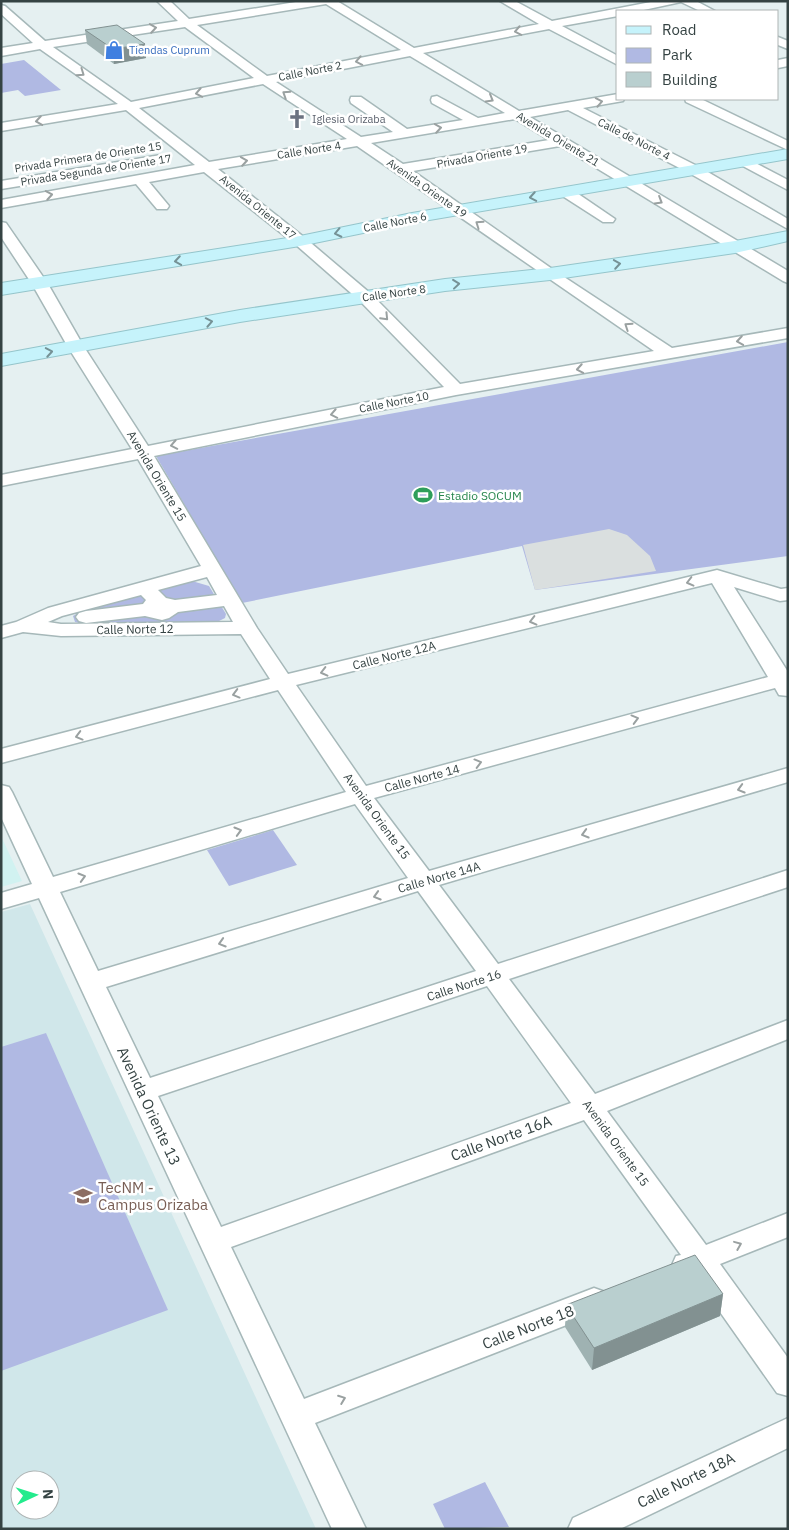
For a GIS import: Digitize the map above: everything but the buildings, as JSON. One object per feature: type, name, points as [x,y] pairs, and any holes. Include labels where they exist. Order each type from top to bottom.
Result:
[{"type":"street","name":"Avenida Oriente 19","points":[[163,1],[187,23],[265,80],[401,169],[550,274],[668,353]]},
{"type":"street","points":[[1,52],[327,1]]},
{"type":"street","name":"Avenida Oriente 21","points":[[327,1],[788,278]]},
{"type":"street","points":[[506,1],[616,60]]},
{"type":"street","points":[[627,10],[676,1]]},
{"type":"street","points":[[686,1],[707,10]]},
{"type":"street","name":"Avenida Oriente 17","points":[[1,8],[42,46],[128,106],[300,242],[365,297],[456,390]]},
{"type":"street","name":"Calle Norte 2","points":[[1,127],[128,106],[616,12]]},
{"type":"street","name":"Calle Norte 4","points":[[1,204],[207,167],[616,98]]},
{"type":"street","points":[[356,100],[405,134]]},
{"type":"street","points":[[437,100],[476,122]]},
{"type":"street","points":[[693,100],[788,146]]},
{"type":"street","name":"Calle de Norte 4","points":[[571,107],[696,171],[788,226]]},
{"type":"street","name":"Privada Primera de Oriente 15","points":[[155,146],[174,142]]},
{"type":"street","name":"Privada Oriente 19","points":[[401,169],[562,142]]},
{"type":"street","name":"Privada Segunda de Oriente 17","points":[[1,185],[190,154]]},
{"type":"street","name":"Calle Norte 6","points":[[1,289],[300,242],[459,210],[788,154]]},
{"type":"street","points":[[746,162],[788,186]]},
{"type":"street","points":[[139,179],[162,206]]},
{"type":"street","points":[[566,192],[608,219]]},
{"type":"street","name":"Avenida Oriente 15","points":[[1,226],[40,284],[76,347],[283,682],[360,795],[494,975],[788,1383]]},
{"type":"street","name":"Calle Norte 8","points":[[1,360],[240,316],[445,285],[550,274],[735,247],[788,236]]},
{"type":"street","name":"Calle Norte 10","points":[[1,481],[142,451],[456,390],[788,333]]},
{"type":"street","name":"Calle Norte 12","points":[[58,621],[158,608],[213,569]]},
{"type":"street","points":[[717,576],[780,596],[788,594]]},
{"type":"street","points":[[717,576],[785,683]]},
{"type":"street","name":"Calle Norte 12A","points":[[1,756],[283,682],[717,576]]},
{"type":"street","points":[[158,608],[231,599]]},
{"type":"street","name":"Calle Norte 12","points":[[1,632],[24,626],[158,608],[248,628]]},
{"type":"street","name":"Calle Norte 14","points":[[1,900],[360,795],[785,683]]},
{"type":"street","name":"Calle Norte 14A","points":[[92,982],[424,881],[788,775]]},
{"type":"street","name":"Avenida Oriente 13","points":[[1,792],[349,1529]]},
{"type":"street","name":"Calle Norte 16","points":[[141,1091],[788,878]]},
{"type":"street","name":"Calle Norte 16A","points":[[212,1242],[589,1107],[788,1029]]},
{"type":"street","points":[[664,1274],[788,1225]]},
{"type":"street","name":"Calle Norte 18","points":[[297,1416],[618,1292]]},
{"type":"street","name":"Calle Norte 18A","points":[[585,1529],[788,1432]]},
{"type":"shaded area","points":[[609,529],[627,535],[650,556],[656,571],[535,590],[523,545]]},
{"type":"shaded area","points":[[1,836],[22,881],[1,887]]},
{"type":"shaded area","name":"TecNM - Campus Orizaba","points":[[30,904],[316,1529],[1,1529],[1,912]]},
{"type":"green space","points":[[24,60],[61,90],[25,96],[18,90],[1,93],[1,64]]},
{"type":"green space","name":"Estadio SOCUM","points":[[788,342],[788,556],[535,590],[522,546],[242,603],[156,456]]},
{"type":"green space","points":[[192,581],[209,586],[226,614],[225,618],[215,623],[79,623],[75,622],[73,616],[78,613]]},
{"type":"green space","points":[[273,830],[297,865],[229,886],[207,850]]},
{"type":"green space","points":[[46,1033],[168,1310],[1,1371],[1,1047]]},
{"type":"green space","points":[[485,1482],[509,1527],[445,1529],[433,1504]]},
{"type":"place","name":"Tiendas Cuprum","points":[[114,50]]},
{"type":"place","name":"Iglesia Orizaba","points":[[297,119]]},
{"type":"place","name":"Estadio SOCUM","points":[[423,495]]},
{"type":"place","name":"TecNM - Campus Orizaba","points":[[83,1196]]}]
